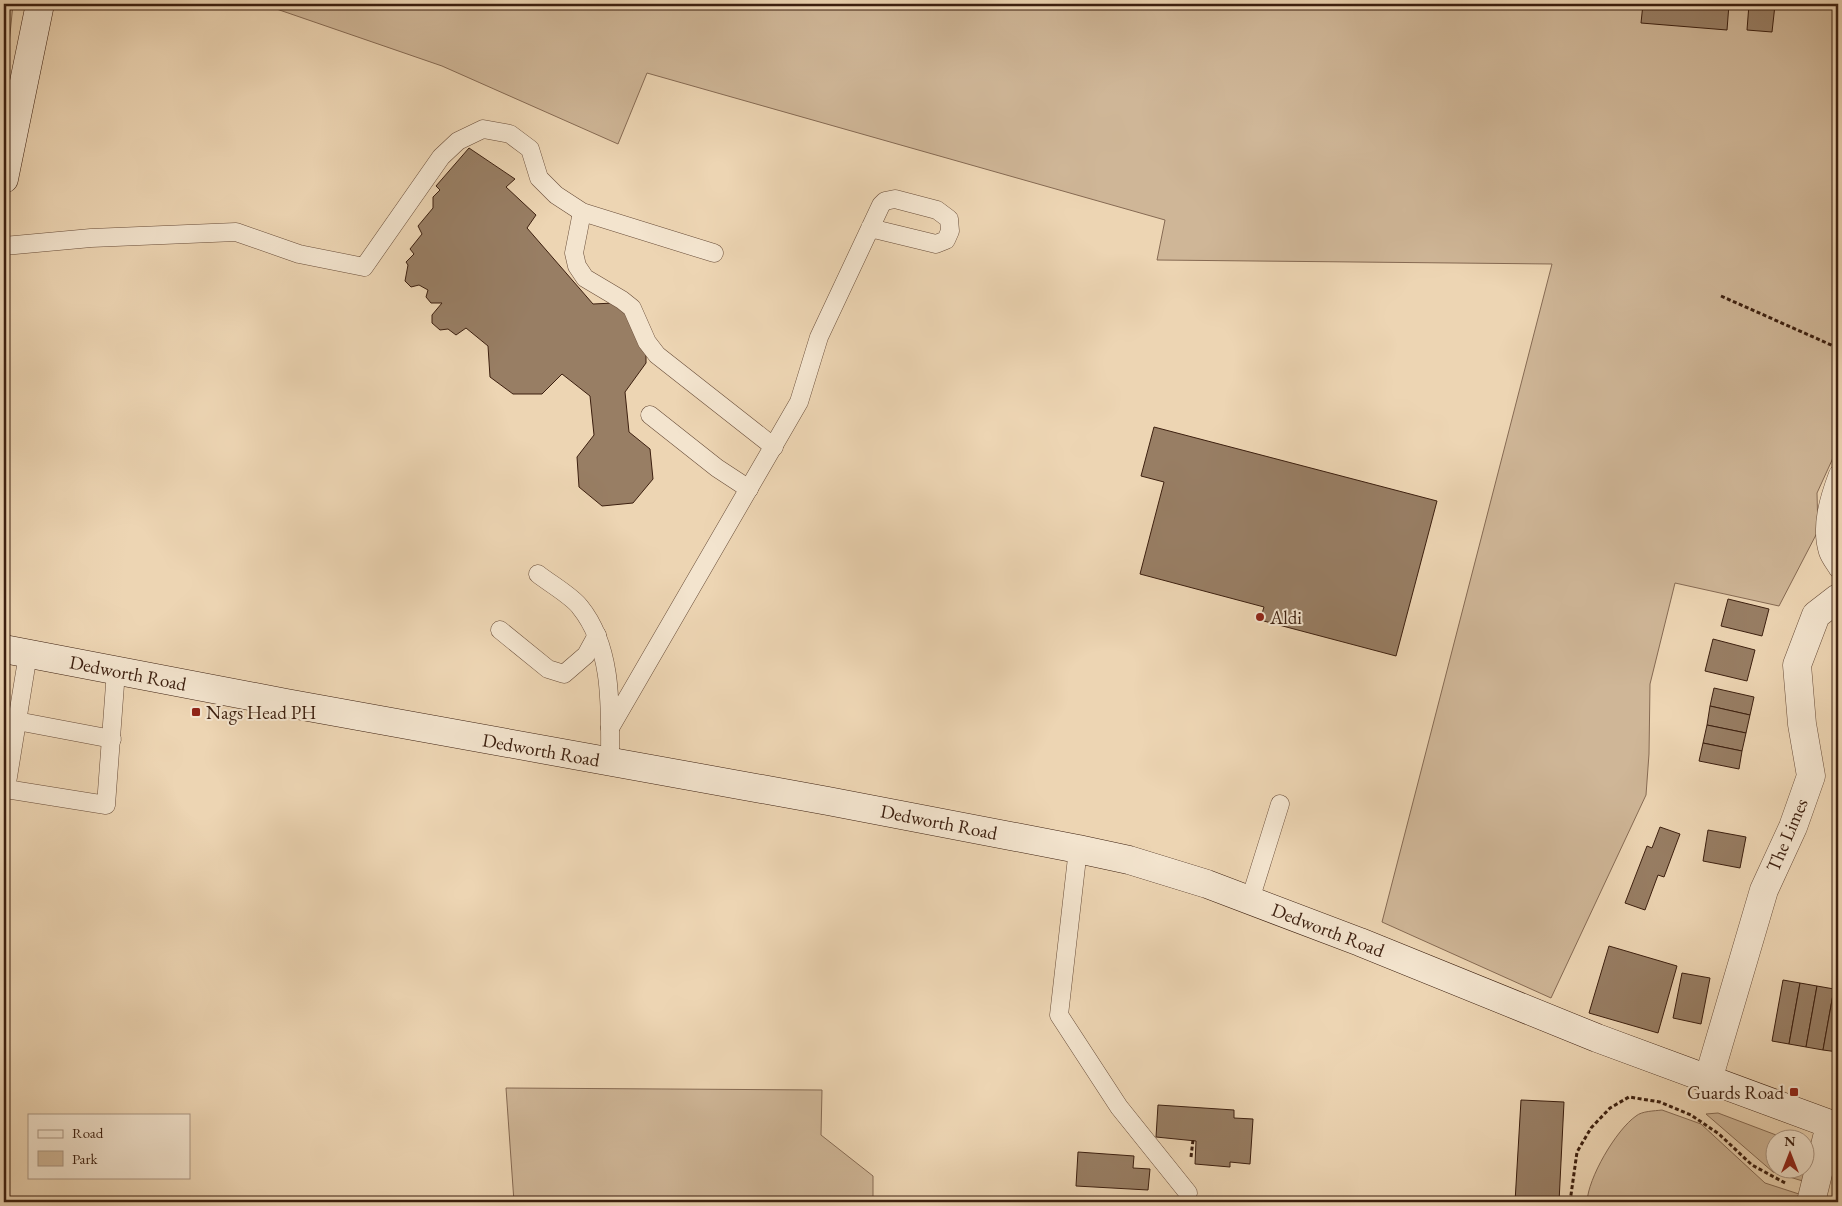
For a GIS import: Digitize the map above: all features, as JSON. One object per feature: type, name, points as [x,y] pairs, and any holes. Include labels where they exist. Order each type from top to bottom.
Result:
[{"type":"main road","points":[[4,179],[40,4]]},
{"type":"main road","name":"The Limes","points":[[1708,1080],[1764,890],[1793,827],[1811,776],[1802,724],[1797,665],[1816,615],[1838,598]]},
{"type":"main road","name":"Dedworth Road","points":[[16,652],[828,801],[1129,860],[1181,875],[1250,900],[1360,942],[1597,1038],[1834,1126]]},
{"type":"main road","points":[[1812,1198],[1834,1126]]},
{"type":"lane","points":[[4,246],[91,238],[236,232],[299,254],[364,267],[441,157],[458,141],[483,129],[510,134],[530,149],[539,178],[556,195],[582,212],[714,253]]},
{"type":"lane","points":[[582,212],[574,253],[577,266],[585,278],[632,308],[647,342],[657,355],[774,447]]},
{"type":"lane","points":[[610,728],[774,447],[798,402],[819,337],[870,228]]},
{"type":"lane","points":[[650,415],[717,468],[749,489]]},
{"type":"lane","points":[[1838,474],[1830,494],[1824,533],[1829,553],[1838,569]]},
{"type":"lane","points":[[538,574],[580,606],[597,635],[607,675],[610,762]]},
{"type":"lane","points":[[500,630],[548,669],[564,674],[586,655],[597,635]]},
{"type":"lane","points":[[16,652],[17,721],[6,789],[106,805],[116,671]]},
{"type":"lane","points":[[17,721],[112,739]]},
{"type":"lane","points":[[1250,900],[1280,804]]},
{"type":"lane","points":[[1078,849],[1060,1015],[1119,1107],[1188,1193]]},
{"type":"path","points":[[1721,296],[1838,348]]},
{"type":"path","points":[[1570,1202],[1577,1152],[1591,1128],[1610,1108],[1629,1097],[1660,1102],[1691,1115],[1719,1134],[1752,1165],[1812,1198]]},
{"type":"green space","points":[[4,4],[13,4],[8,54],[4,72]]},
{"type":"green space","points":[[262,4],[1838,4],[1838,447],[1817,493],[1818,531],[1779,606],[1675,583],[1650,684],[1649,754],[1646,795],[1551,998],[1382,922],[1552,264],[1157,260],[1165,220],[647,73],[618,144],[442,66]]},
{"type":"green space","points":[[506,1088],[822,1090],[821,1135],[873,1176],[873,1202],[514,1202]]},
{"type":"green space","points":[[1662,1110],[1701,1124],[1765,1183],[1802,1195],[1799,1202],[1587,1202],[1592,1180],[1604,1155],[1620,1132],[1639,1114]]},
{"type":"green space","points":[[1718,1113],[1764,1130],[1764,1164],[1706,1114]]},
{"type":"green space","points":[[1793,1178],[1806,1178],[1806,1182]]},
{"type":"building","points":[[1643,4],[1729,4],[1727,30],[1641,23]]},
{"type":"building","points":[[1749,4],[1775,5],[1772,32],[1747,30]]},
{"type":"building","points":[[469,148],[515,179],[506,187],[536,215],[527,228],[593,304],[614,303],[646,332],[646,363],[625,392],[629,432],[650,449],[653,479],[633,503],[602,506],[579,487],[577,457],[594,435],[590,396],[562,374],[542,394],[513,394],[490,377],[488,346],[466,328],[456,335],[448,329],[440,330],[432,323],[432,315],[442,303],[431,303],[426,297],[428,290],[419,285],[411,287],[405,281],[408,265],[406,262],[414,254],[410,249],[422,234],[418,226],[433,208],[433,197],[440,190],[436,186]]},
{"type":"building","points":[[1154,427],[1437,501],[1396,656],[1260,620],[1264,607],[1140,574],[1164,482],[1141,476]]},
{"type":"building","points":[[1728,599],[1769,609],[1762,636],[1721,626]]},
{"type":"building","points":[[1713,639],[1755,650],[1747,681],[1705,671]]},
{"type":"building","points":[[4,681],[8,682],[4,720]]},
{"type":"building","points":[[1714,688],[1754,697],[1750,715],[1710,706]]},
{"type":"building","points":[[1710,706],[1750,715],[1746,733],[1707,725]]},
{"type":"building","points":[[1707,725],[1746,733],[1742,751],[1703,743]]},
{"type":"building","points":[[1703,743],[1742,751],[1739,769],[1699,761]]},
{"type":"building","points":[[1660,827],[1680,834],[1664,877],[1658,875],[1645,910],[1625,903],[1647,846],[1652,848]]},
{"type":"building","points":[[1708,830],[1746,837],[1740,868],[1703,861]]},
{"type":"building","points":[[1609,946],[1677,966],[1658,1033],[1589,1013]]},
{"type":"building","points":[[1682,973],[1710,978],[1701,1024],[1673,1018]]},
{"type":"building","points":[[1783,980],[1800,983],[1789,1044],[1772,1041]]},
{"type":"building","points":[[1800,983],[1817,986],[1806,1047],[1789,1044]]},
{"type":"building","points":[[1817,986],[1834,989],[1823,1050],[1806,1047]]},
{"type":"building","points":[[1834,989],[1838,990],[1838,1052],[1823,1050]]},
{"type":"building","points":[[1521,1100],[1564,1102],[1559,1202],[1515,1202]]},
{"type":"building","points":[[1158,1105],[1234,1110],[1234,1118],[1253,1119],[1250,1164],[1230,1162],[1230,1167],[1195,1164],[1196,1141],[1156,1137]]},
{"type":"building","points":[[1078,1152],[1134,1156],[1133,1168],[1150,1169],[1148,1190],[1076,1186]]},
{"type":"place","name":"Aldi","points":[[1260,617]]},
{"type":"place","name":"Nags Head PH","points":[[196,712]]},
{"type":"place","name":"Guards Road","points":[[1794,1092]]}]
